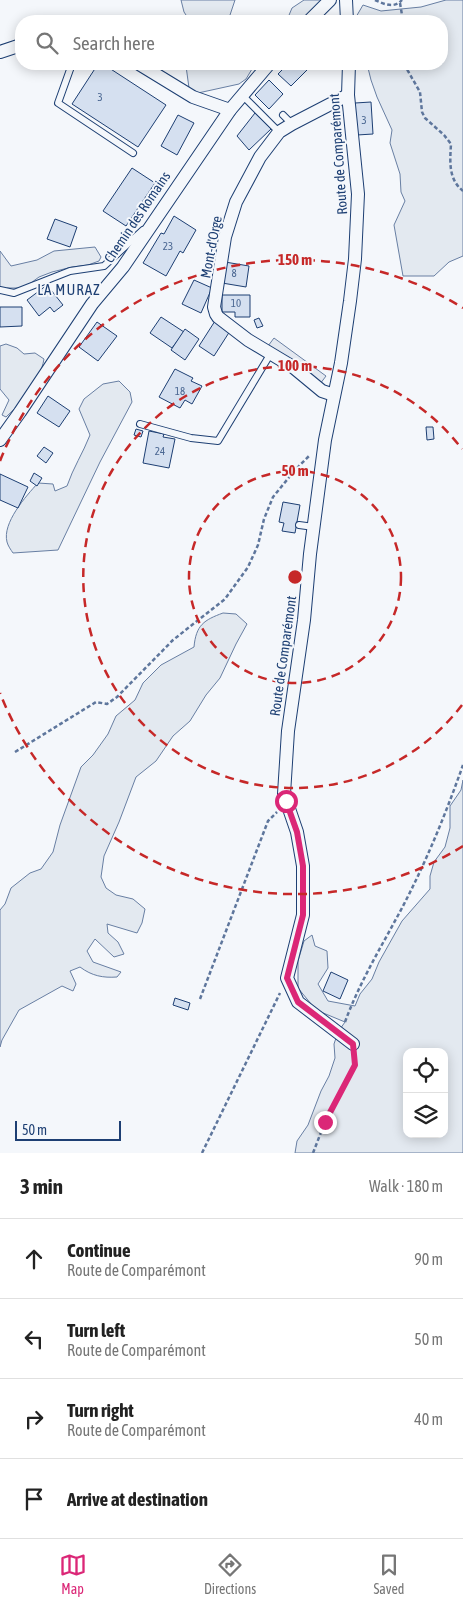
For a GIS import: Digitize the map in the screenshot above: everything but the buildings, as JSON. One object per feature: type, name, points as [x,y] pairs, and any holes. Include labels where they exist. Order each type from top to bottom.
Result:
[{"type":"street","points":[[315,15],[330,0]]},
{"type":"street","points":[[346,0],[347,15]]},
{"type":"street","points":[[0,52],[15,47]]},
{"type":"street","points":[[149,70],[193,97],[230,110]]},
{"type":"street","name":"Chemin des Romains","points":[[0,440],[92,304],[123,267],[230,110],[264,70]]},
{"type":"street","name":"Route de Comparémont","points":[[287,978],[303,915],[303,866],[297,832],[284,794],[288,731],[304,620],[325,440],[341,363],[350,301],[358,210],[357,176],[348,95],[348,70]]},
{"type":"street","name":"Mont-d'Orge","points":[[334,395],[322,391],[292,367],[248,340],[223,321],[216,314],[214,307],[225,237],[236,202],[260,157],[287,120],[348,95]]},
{"type":"street","points":[[287,978],[298,1002],[353,1044]]},
{"type":"lane","points":[[70,70],[58,103],[134,153]]},
{"type":"lane","points":[[242,95],[279,132]]},
{"type":"lane","points":[[0,290],[14,293],[70,271],[104,266],[158,215]]},
{"type":"lane","points":[[140,424],[191,438],[218,441],[271,353]]},
{"type":"lane","points":[[300,525],[314,527]]},
{"type":"path","points":[[374,0],[390,6],[401,1],[402,15]]},
{"type":"path","points":[[407,70],[420,92],[422,112],[425,118],[451,144],[450,163],[453,179],[463,191]]},
{"type":"path","points":[[15,752],[96,702],[107,704],[117,697],[173,640],[225,599],[248,567],[258,545],[264,519],[273,497],[295,470],[325,440]]},
{"type":"path","points":[[345,1022],[368,971],[404,904],[434,841],[463,765]]},
{"type":"path","points":[[200,998],[268,821],[286,801]]},
{"type":"path","points":[[202,1153],[287,978]]},
{"type":"path","points":[[313,1153],[325,1122],[355,1065],[353,1044]]},
{"type":"shaded area","points":[[181,0],[235,0],[230,15],[186,15]]},
{"type":"shaded area","points":[[304,0],[322,0],[308,15],[289,15],[292,8]]},
{"type":"shaded area","points":[[446,0],[463,0],[463,256],[449,262],[434,276],[403,276],[394,225],[405,201],[401,192],[400,174],[390,143],[392,130],[377,97],[368,70],[448,70],[448,15],[357,15],[363,5],[381,11],[421,7]]},
{"type":"shaded area","points":[[187,70],[251,70],[246,79],[239,84],[198,93],[189,88]]},
{"type":"shaded area","points":[[95,247],[101,257],[99,261],[52,272],[39,277],[24,288],[7,288],[0,294],[0,251],[11,266],[37,260],[54,251]]},
{"type":"shaded area","points":[[274,338],[326,376],[320,384],[268,346]]},
{"type":"shaded area","points":[[6,344],[17,348],[24,354],[35,353],[44,359],[39,376],[34,384],[6,417],[2,415],[9,400],[0,389],[0,346]]},
{"type":"shaded area","points":[[119,381],[130,392],[132,402],[100,462],[58,550],[13,553],[7,542],[6,535],[11,518],[27,495],[38,483],[53,484],[55,491],[67,486],[90,435],[79,409],[84,399],[103,384]]},
{"type":"shaded area","points":[[223,613],[236,614],[247,624],[220,678],[206,695],[190,721],[173,736],[156,761],[136,777],[104,856],[101,877],[106,888],[116,895],[133,899],[145,909],[142,923],[137,933],[107,924],[108,933],[118,942],[124,954],[114,957],[95,939],[87,951],[93,962],[121,972],[117,977],[102,977],[80,967],[70,971],[76,984],[73,991],[62,986],[19,1010],[0,1047],[0,910],[5,904],[11,888],[30,873],[41,869],[53,852],[60,825],[81,767],[93,755],[108,734],[116,716],[135,700],[143,683],[161,665],[194,647],[197,633],[202,624]]},
{"type":"shaded area","points":[[463,780],[463,1153],[295,1153],[297,1141],[308,1125],[329,1076],[335,1058],[334,1044],[338,1032],[345,1022],[316,1010],[298,988],[298,961],[304,941],[312,935],[315,946],[327,951],[328,968],[318,984],[328,1001],[355,1006],[360,994],[372,979],[379,962],[402,921],[430,889],[430,876],[434,862],[445,847],[450,828],[450,806],[461,790]]},
{"type":"district","name":"LA MURAZ","points":[[69,289]]},
{"type":"route","points":[[286,801],[297,832],[303,866],[303,915],[287,978],[298,1002],[353,1044],[355,1065],[325,1122]]}]
